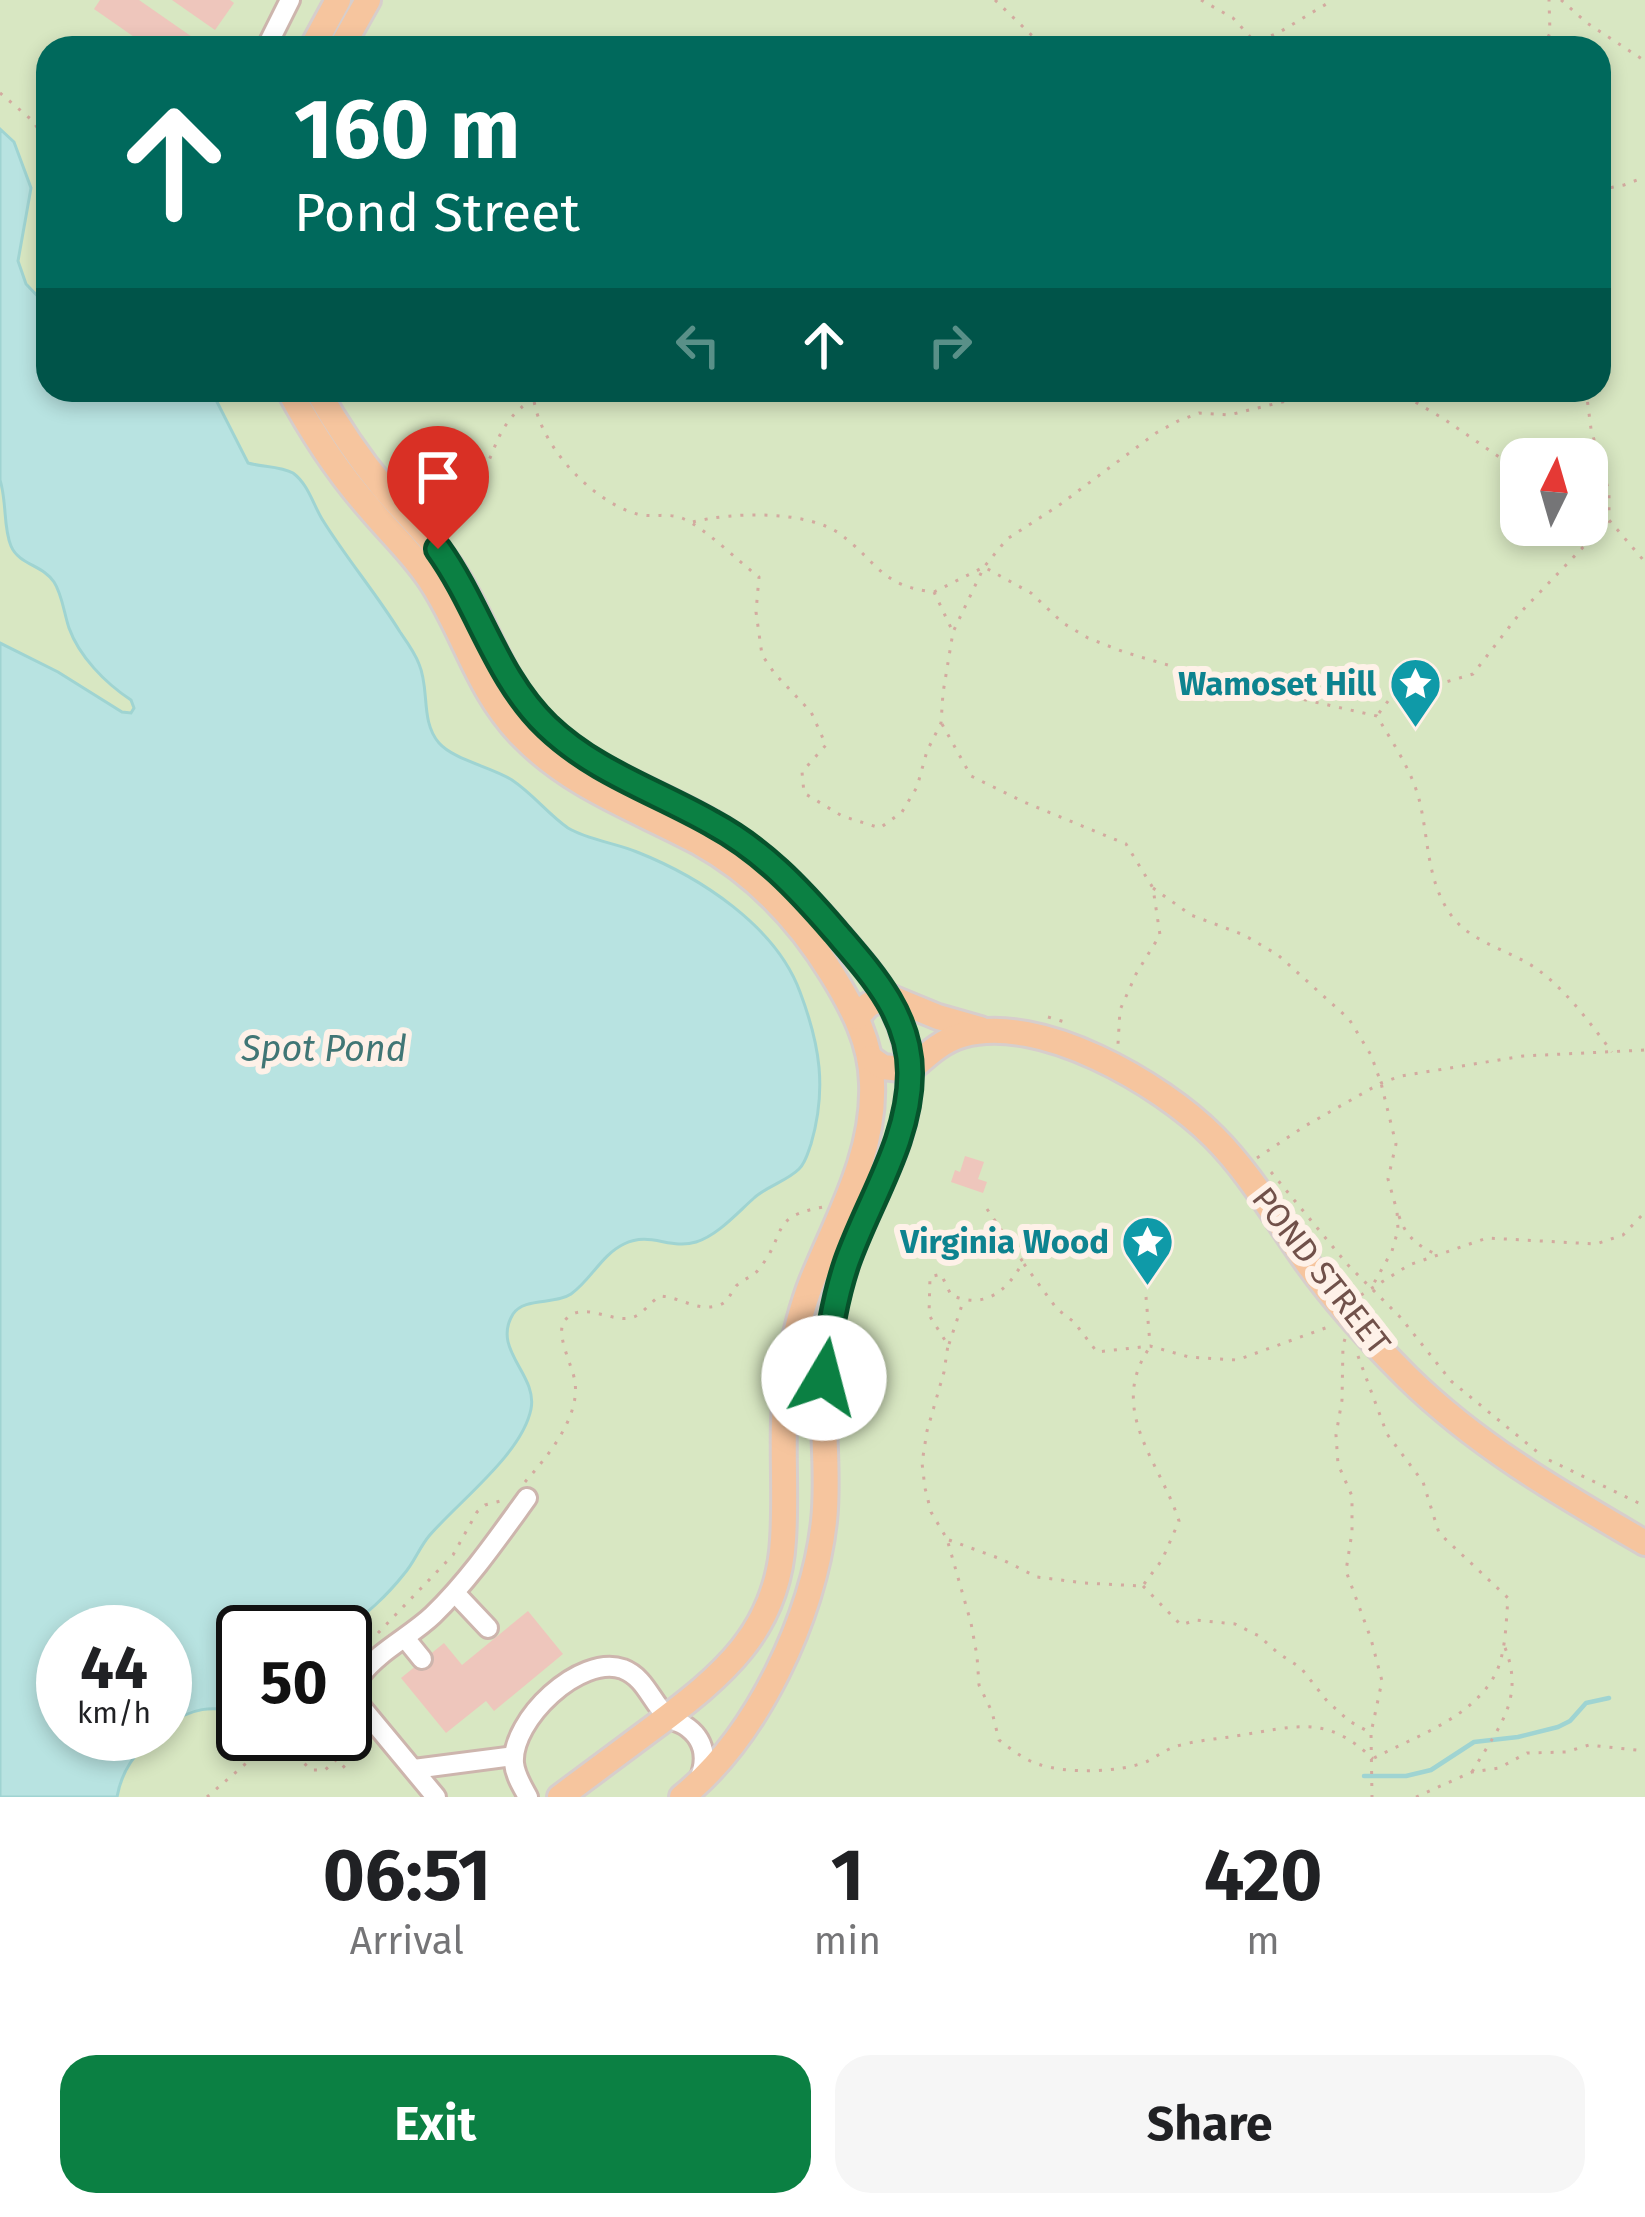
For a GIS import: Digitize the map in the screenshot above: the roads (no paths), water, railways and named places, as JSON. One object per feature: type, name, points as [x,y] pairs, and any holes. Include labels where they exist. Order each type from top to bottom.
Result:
[{"type":"main road","points":[[318,36],[338,0]]},
{"type":"main road","points":[[347,36],[368,0]]},
{"type":"main road","points":[[296,402],[348,482],[436,588],[487,692],[517,731],[588,788],[699,843],[776,902],[829,969],[857,1017],[870,1058],[868,1134],[803,1306],[789,1364],[782,1426],[783,1542],[772,1596],[754,1634],[731,1665],[560,1797]]},
{"type":"main road","name":"POND STREET","points":[[325,402],[364,463],[438,549],[465,589],[505,673],[547,726],[605,769],[711,822],[759,853],[804,894],[887,996],[938,1018],[988,1031]]},
{"type":"main road","points":[[690,1793],[734,1742],[763,1697],[806,1601],[824,1522],[824,1378],[830,1330],[848,1262],[902,1126],[910,1070],[902,1030],[887,996],[857,1017]]},
{"type":"main road","name":"POND STREET","points":[[910,1070],[952,1039],[1015,1031],[1043,1037],[1135,1077],[1215,1138],[1309,1266],[1431,1400],[1530,1474],[1645,1543]]},
{"type":"main road","points":[[870,1058],[878,1066],[910,1070]]},
{"type":"street","points":[[273,36],[290,0]]},
{"type":"street","points":[[277,29],[291,36]]},
{"type":"street","points":[[436,1797],[363,1709],[355,1692],[361,1675],[455,1593],[522,1491]]},
{"type":"street","points":[[455,1593],[488,1628]]},
{"type":"street","points":[[405,1637],[422,1659]]},
{"type":"street","points":[[528,1797],[514,1756],[532,1712],[572,1679],[612,1667],[630,1672],[668,1717],[690,1729],[701,1742],[704,1765],[690,1793]]},
{"type":"street","points":[[414,1769],[514,1756]]},
{"type":"water","name":"Spot Pond","points":[[0,129],[14,142],[31,188],[18,261],[26,284],[36,294],[36,402],[217,402],[248,463],[288,471],[303,483],[331,533],[411,648],[422,674],[429,725],[439,743],[512,780],[568,828],[661,862],[733,907],[789,968],[807,1011],[819,1067],[816,1124],[805,1160],[794,1173],[759,1194],[704,1239],[687,1244],[643,1239],[624,1244],[571,1294],[524,1305],[513,1314],[508,1339],[531,1396],[525,1426],[488,1476],[429,1536],[408,1570],[372,1608],[216,1605],[216,1709],[192,1713],[192,1605],[36,1605],[36,1761],[131,1761],[117,1797],[0,1797],[0,643],[122,712],[131,713],[134,708],[79,649],[54,582],[15,552],[0,480]]},
{"type":"waterway","points":[[1364,1776],[1406,1776],[1431,1770],[1474,1742],[1558,1727],[1586,1703],[1609,1698]]},
{"type":"place","name":"Wamoset Hill","points":[[1415,730]]},
{"type":"place","name":"Virginia Wood","points":[[1148,1288]]}]
